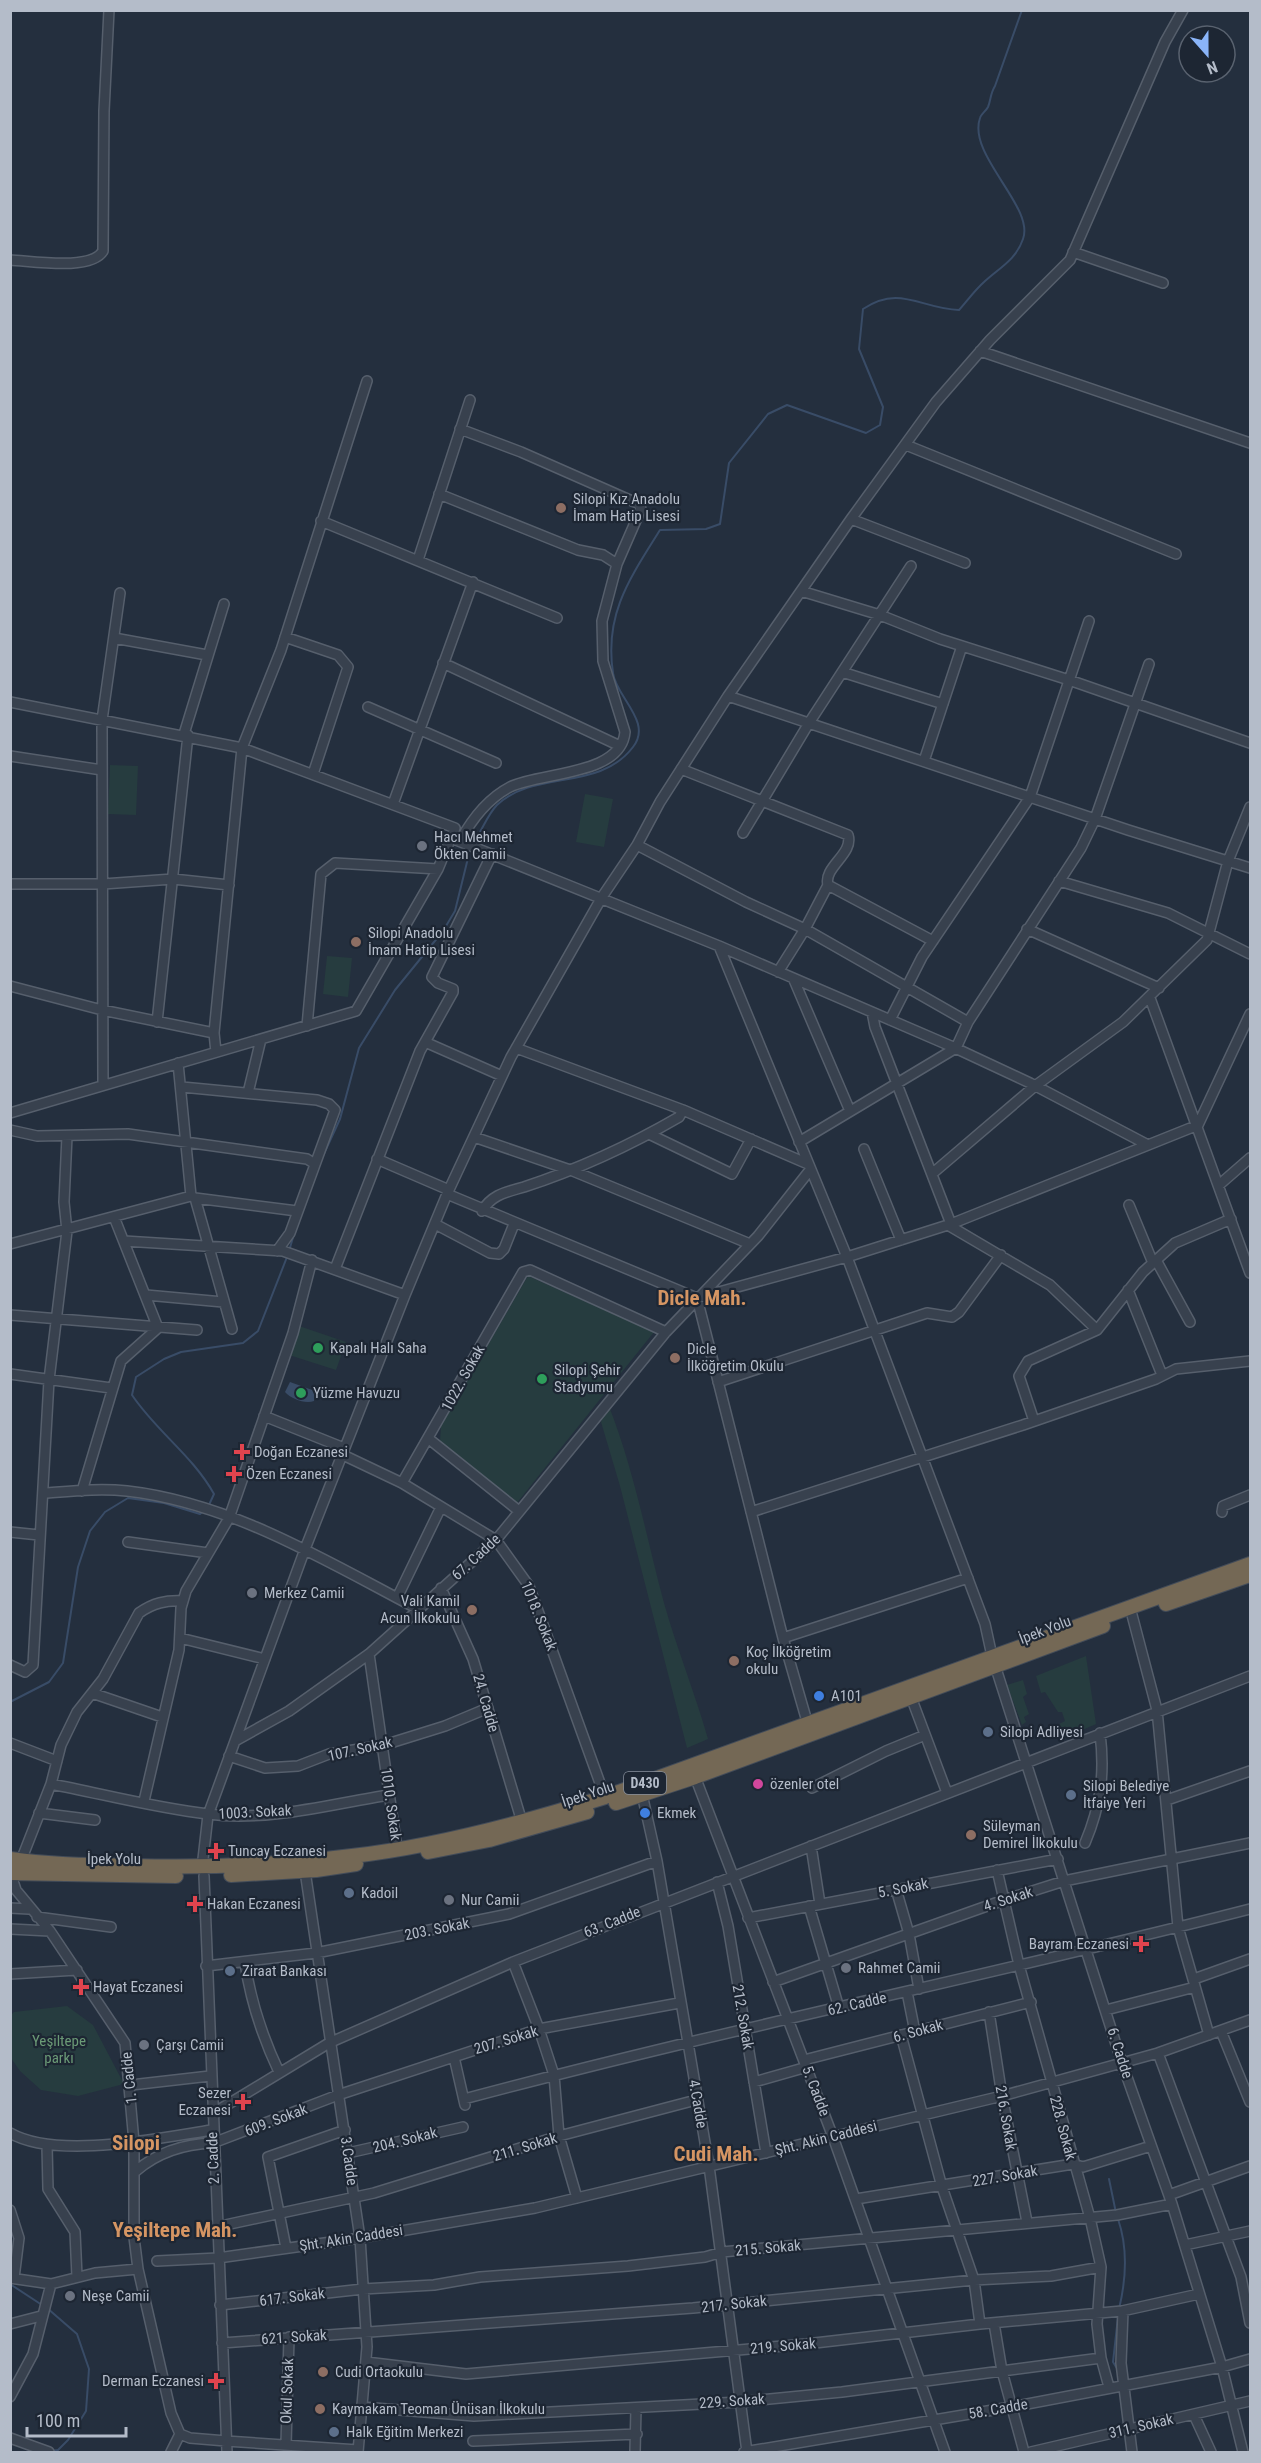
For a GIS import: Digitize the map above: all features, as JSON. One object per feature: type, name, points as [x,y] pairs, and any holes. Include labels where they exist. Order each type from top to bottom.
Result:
[{"type":"highway","name":"D430","points":[[14,1867],[78,1865],[203,1872],[353,1856],[522,1822],[693,1772],[808,1725],[994,1661],[1251,1564]]},
{"type":"highway","name":"İpek Yolu","points":[[203,1872],[305,1871],[489,1840],[642,1794],[693,1772],[911,1697],[994,1661],[1251,1575]]},
{"type":"street","points":[[10,260],[82,262],[100,256],[103,250],[104,111],[109,10]]},
{"type":"street","name":"2. Cadde","points":[[227,2452],[203,1872],[208,1815],[343,1451],[448,1192],[516,1048],[602,897],[728,696],[851,519],[936,402],[980,351],[1070,260],[1165,42],[1183,10]]},
{"type":"street","points":[[1073,252],[1163,283]]},
{"type":"street","points":[[980,351],[1251,443]]},
{"type":"street","points":[[216,1052],[214,1033],[242,748],[285,637],[367,381]]},
{"type":"street","points":[[418,560],[470,400]]},
{"type":"street","points":[[10,1113],[356,1011],[456,839],[473,818],[495,796],[510,787],[595,765],[607,759],[620,746],[625,732],[603,661],[602,621],[617,564],[641,509],[639,504],[521,452],[460,429]]},
{"type":"street","points":[[906,444],[1176,554]]},
{"type":"street","points":[[439,494],[578,550],[603,555],[617,564]]},
{"type":"street","points":[[851,519],[965,563]]},
{"type":"street","points":[[321,521],[557,618]]},
{"type":"street","points":[[743,833],[809,723],[911,566]]},
{"type":"street","points":[[393,804],[473,582]]},
{"type":"street","points":[[801,591],[880,615],[962,646],[1136,702],[1251,743]]},
{"type":"street","points":[[103,1085],[102,720],[120,593]]},
{"type":"street","points":[[157,1022],[186,735],[207,655],[224,604]]},
{"type":"street","points":[[890,1020],[933,941],[1030,797],[1089,621]]},
{"type":"street","points":[[285,637],[338,656],[348,667],[314,774]]},
{"type":"street","points":[[114,638],[207,655]]},
{"type":"street","points":[[924,761],[962,646]]},
{"type":"street","points":[[443,663],[620,746]]},
{"type":"street","points":[[799,1142],[956,1048],[968,1022],[1081,848],[1095,819],[1149,664]]},
{"type":"street","points":[[842,672],[943,704]]},
{"type":"street","points":[[728,696],[1095,819],[1251,868]]},
{"type":"street","points":[[10,702],[186,735],[242,748],[455,828],[456,839]]},
{"type":"street","points":[[368,707],[496,763]]},
{"type":"street","points":[[10,756],[102,770]]},
{"type":"street","points":[[681,769],[848,835],[849,847],[828,877],[828,885],[805,929],[778,972]]},
{"type":"street","points":[[933,1173],[1035,1086],[1123,1022],[1207,940],[1228,861],[1251,807]]},
{"type":"street","points":[[456,839],[602,897],[956,1048],[1148,1145]]},
{"type":"street","points":[[637,844],[746,902],[805,929],[968,1022]]},
{"type":"street","points":[[335,1269],[425,1042],[453,989],[438,983],[432,977],[492,854]]},
{"type":"street","points":[[307,1026],[321,874],[335,863],[438,869]]},
{"type":"street","points":[[10,884],[103,884],[173,879],[229,885]]},
{"type":"street","points":[[1059,881],[1168,913],[1251,954]]},
{"type":"street","points":[[828,885],[933,941]]},
{"type":"street","points":[[1027,929],[1159,988]]},
{"type":"street","name":"6. Cadde","points":[[719,946],[846,1257],[985,1624],[994,1661],[1028,1761],[1122,2063],[1171,2199],[1222,2367],[1243,2452]]},
{"type":"street","points":[[794,980],[850,1111]]},
{"type":"street","points":[[10,986],[102,1010],[214,1033]]},
{"type":"street","points":[[1150,998],[1250,1270]]},
{"type":"street","points":[[872,1012],[874,1027],[933,1173],[950,1225],[1050,1285],[1097,1330]]},
{"type":"street","points":[[377,1159],[448,1192],[482,1211],[697,1298],[846,1257],[950,1225],[1198,1125],[1251,1014]]},
{"type":"street","points":[[248,1094],[261,1039]]},
{"type":"street","points":[[425,1042],[502,1077]]},
{"type":"street","points":[[516,1048],[683,1110],[809,1167]]},
{"type":"street","points":[[178,1063],[193,1197],[232,1329]]},
{"type":"street","points":[[182,1087],[317,1100],[329,1104],[335,1110],[290,1233],[280,1251]]},
{"type":"street","points":[[482,1211],[494,1197],[573,1171],[649,1134],[679,1117],[683,1110]]},
{"type":"street","points":[[10,1130],[37,1136],[128,1134],[307,1159],[315,1164]]},
{"type":"street","points":[[649,1134],[732,1174],[751,1139]]},
{"type":"street","points":[[10,1665],[25,1672],[33,1665],[39,1535],[45,1493],[49,1380],[54,1319],[67,1231],[64,1202],[67,1136]]},
{"type":"street","points":[[474,1137],[573,1171],[750,1244]]},
{"type":"street","points":[[864,1149],[901,1240]]},
{"type":"street","points":[[1218,1185],[1251,1158]]},
{"type":"street","name":"67. Cadde","points":[[235,1741],[289,1711],[369,1654],[496,1540],[666,1332],[750,1244],[809,1167]]},
{"type":"street","points":[[10,1244],[193,1197],[297,1211]]},
{"type":"street","points":[[1129,1204],[1154,1261],[1190,1322]]},
{"type":"street","points":[[114,1217],[158,1328]]},
{"type":"street","points":[[1034,1421],[1019,1376],[1021,1367],[1028,1360],[1097,1330],[1154,1261],[1175,1243],[1231,1219]]},
{"type":"street","points":[[435,1224],[490,1253],[499,1254],[504,1249],[514,1224]]},
{"type":"street","points":[[124,1240],[280,1251],[312,1260],[405,1295]]},
{"type":"street","points":[[718,1382],[927,1313],[952,1317],[959,1312],[1001,1255]]},
{"type":"street","points":[[144,1801],[179,1650],[183,1601],[186,1591],[229,1518],[293,1333],[312,1260]]},
{"type":"street","name":"1022. Sokak","points":[[402,1484],[523,1272],[530,1270],[666,1332]]},
{"type":"street","points":[[1128,1290],[1162,1375]]},
{"type":"street","points":[[146,1295],[223,1302]]},
{"type":"street","points":[[697,1298],[783,1638],[808,1725]]},
{"type":"street","points":[[10,1315],[197,1330]]},
{"type":"street","points":[[82,1491],[111,1388],[121,1361],[158,1328]]},
{"type":"street","points":[[752,1512],[1034,1421],[1176,1369],[1251,1361]]},
{"type":"street","points":[[10,1374],[111,1388]]},
{"type":"street","name":"1018. Sokak","points":[[264,1416],[343,1451],[496,1540],[529,1586],[605,1797]]},
{"type":"street","points":[[429,1439],[519,1511]]},
{"type":"street","points":[[45,1493],[126,1491],[191,1503],[305,1549],[418,1609]]},
{"type":"street","points":[[1222,1512],[1222,1506],[1251,1495]]},
{"type":"street","points":[[397,1598],[441,1507]]},
{"type":"street","points":[[10,1532],[39,1535]]},
{"type":"street","points":[[128,1542],[208,1553]]},
{"type":"street","points":[[783,1638],[968,1578]]},
{"type":"street","name":"24. Cadde","points":[[441,1588],[473,1659],[489,1708],[503,1767],[522,1822]]},
{"type":"street","points":[[14,1867],[51,1784],[61,1745],[76,1712],[104,1679],[139,1613],[148,1606],[167,1600],[183,1601]]},
{"type":"street","points":[[1132,1615],[1157,1710],[1178,1928],[1209,2035]]},
{"type":"street","points":[[180,1638],[265,1659]]},
{"type":"street","name":"1010. Sokak","points":[[369,1654],[384,1745],[397,1848]]},
{"type":"street","name":"63. Cadde","points":[[212,2114],[329,2043],[513,1962],[1157,1710],[1251,1676]]},
{"type":"street","points":[[92,1693],[162,1717]]},
{"type":"street","points":[[911,1697],[947,1792]]},
{"type":"street","name":"107. Sokak","points":[[229,1756],[264,1768],[283,1769],[329,1754],[384,1745],[445,1726],[489,1708]]},
{"type":"street","points":[[1085,1843],[1099,1806],[1103,1784],[1100,1733]]},
{"type":"street","points":[[812,1788],[885,1751],[925,1735]]},
{"type":"street","points":[[10,1743],[57,1761]]},
{"type":"street","points":[[1167,1800],[1251,1771]]},
{"type":"street","name":"5. Cadde","points":[[693,1772],[856,2199],[945,2452]]},
{"type":"street","name":"1003. Sokak","points":[[51,1784],[208,1815],[244,1816],[389,1795]]},
{"type":"street","name":"4.Cadde","points":[[642,1794],[657,1861],[679,2003],[709,2166],[735,2350],[746,2452]]},
{"type":"street","points":[[39,1813],[95,1820]]},
{"type":"street","name":"4. Sokak","points":[[773,1982],[825,1962],[1064,1881],[1251,1843]]},
{"type":"street","points":[[811,1846],[820,1904]]},
{"type":"street","name":"5. Sokak","points":[[748,1918],[1058,1859]]},
{"type":"street","name":"203. Sokak","points":[[206,1966],[316,1953],[509,1914],[657,1861]]},
{"type":"street","name":"1. Cadde","points":[[14,1867],[13,1881],[16,1890],[29,1909],[50,1931],[125,2043],[131,2085],[136,2171],[134,2237],[138,2269],[171,2413],[180,2434]]},
{"type":"street","name":"228. Sokak","points":[[997,1870],[1019,1965],[1031,2001],[1073,2164],[1090,2218],[1101,2267],[1097,2324],[1101,2358],[1108,2387]]},
{"type":"street","name":"3.Cadde","points":[[305,1871],[360,2238],[366,2362],[358,2451]]},
{"type":"street","name":"212. Sokak","points":[[717,1882],[746,2028],[766,2153]]},
{"type":"street","points":[[896,1889],[909,1934],[919,1989]]},
{"type":"street","points":[[809,1906],[839,2008]]},
{"type":"street","points":[[10,1908],[29,1909]]},
{"type":"street","name":"62. Cadde","points":[[454,2057],[465,2102],[554,2075],[687,2042],[907,1992],[1251,1909]]},
{"type":"street","points":[[37,1917],[111,1927]]},
{"type":"street","points":[[10,1929],[50,1931]]},
{"type":"street","points":[[1106,2010],[1195,1983],[1251,1959]]},
{"type":"street","points":[[513,1962],[554,2075],[559,2136],[577,2198]]},
{"type":"street","points":[[245,1963],[253,2009],[263,2039],[279,2072]]},
{"type":"street","points":[[10,1974],[77,1971]]},
{"type":"street","points":[[907,1992],[915,2032]]},
{"type":"street","name":"6. Sokak","points":[[754,2082],[902,2035],[1031,2001]]},
{"type":"street","name":"207. Sokak","points":[[338,2095],[539,2029],[679,2003]]},
{"type":"street","name":"216. Sokak","points":[[989,2012],[1002,2096],[1027,2222]]},
{"type":"street","name":"Şht. Akin Caddesi","points":[[157,2261],[218,2258],[360,2238],[577,2198],[1002,2096],[1158,2053],[1251,2020]]},
{"type":"street","points":[[1221,2031],[1250,2096]]},
{"type":"street","points":[[902,2035],[942,2187],[974,2280],[980,2324]]},
{"type":"street","points":[[1158,2053],[1241,2277],[1251,2323]]},
{"type":"street","points":[[131,2085],[210,2076]]},
{"type":"street","name":"609. Sokak","points":[[136,2171],[163,2152],[195,2144],[213,2143],[338,2095]]},
{"type":"street","name":"211. Sokak","points":[[216,2227],[354,2197],[559,2136],[696,2100]]},
{"type":"street","name":"204. Sokak","points":[[348,2153],[463,2127]]},
{"type":"street","points":[[10,2133],[21,2139],[47,2146],[134,2142],[212,2130]]},
{"type":"street","points":[[286,2248],[268,2157],[345,2130]]},
{"type":"street","points":[[47,2146],[48,2189],[75,2232],[76,2277]]},
{"type":"street","name":"227. Sokak","points":[[856,2199],[942,2187],[1073,2164],[1083,2167],[1150,2146]]},
{"type":"street","name":"215. Sokak","points":[[363,2289],[434,2285],[480,2277],[628,2266],[705,2257],[722,2252],[871,2240],[1027,2222],[1090,2218],[1171,2199],[1207,2181],[1251,2166]]},
{"type":"street","points":[[10,2210],[19,2238],[12,2278],[51,2284],[76,2277],[138,2269]]},
{"type":"street","points":[[1185,2245],[1251,2232]]},
{"type":"street","name":"217. Sokak","points":[[366,2332],[548,2320],[974,2280],[1051,2276],[1101,2267]]},
{"type":"street","points":[[10,2397],[33,2354],[51,2284]]},
{"type":"street","name":"617. Sokak","points":[[220,2305],[363,2289]]},
{"type":"street","name":"219. Sokak","points":[[366,2362],[466,2374],[1123,2311],[1199,2294]]},
{"type":"street","points":[[1123,2311],[1121,2363],[1132,2452]]},
{"type":"street","points":[[10,2324],[41,2316]]},
{"type":"street","points":[[994,2323],[1002,2371],[1024,2452]]},
{"type":"street","name":"621. Sokak","points":[[222,2343],[366,2332]]},
{"type":"street","name":"Okul Sokak","points":[[286,2445],[289,2337]]},
{"type":"street","name":"229. Sokak","points":[[362,2406],[474,2416],[740,2402],[920,2382],[1101,2358]]},
{"type":"street","name":"58. Cadde","points":[[746,2452],[1011,2407],[1222,2367],[1251,2359]]},
{"type":"street","name":"311. Sokak","points":[[1031,2452],[1251,2401]]},
{"type":"street","points":[[635,2452],[638,2434],[636,2408]]},
{"type":"street","points":[[1194,2415],[1211,2452]]},
{"type":"street","points":[[171,2452],[180,2434],[190,2438],[358,2451]]},
{"type":"street","points":[[473,2441],[638,2434]]},
{"type":"street","points":[[10,2438],[45,2450]]},
{"type":"green space","points":[[110,765],[138,766],[136,815],[108,814]]},
{"type":"green space","points":[[585,794],[613,799],[604,847],[576,842]]},
{"type":"green space","points":[[327,956],[352,958],[348,997],[323,994]]},
{"type":"green space","name":"Silopi Şehir Stadyumu","points":[[528,1276],[654,1332],[516,1504],[440,1442],[441,1426]]},
{"type":"green space","name":"Kapalı Halı Saha","points":[[299,1326],[346,1342],[336,1370],[289,1355]]},
{"type":"green space","points":[[608,1404],[632,1478],[669,1620],[708,1739],[687,1748],[620,1486],[601,1422]]},
{"type":"green space","points":[[1086,1656],[1096,1724],[1064,1738],[1059,1724],[1065,1721],[1062,1712],[1058,1712],[1045,1692],[1041,1693],[1036,1676]]},
{"type":"green space","points":[[1023,1680],[1027,1694],[1023,1697],[1029,1714],[1024,1717],[1026,1722],[1022,1725],[1007,1685]]},
{"type":"green space","name":"Yeşiltepe parkı","points":[[67,2006],[93,2025],[123,2082],[120,2085],[78,2096],[41,2090],[20,2071],[11,2058],[11,2015],[14,2012]]},
{"type":"water","name":"Yüzme Havuzu","points":[[290,1382],[315,1391],[314,1401],[302,1401],[288,1395],[285,1392]]},
{"type":"waterway","points":[[480,832],[494,808],[512,794],[530,787],[603,770],[619,761],[633,747],[638,738],[639,728],[616,682],[611,652],[612,633],[622,597],[660,530],[706,529],[720,524],[729,463],[768,414],[787,405],[866,433],[880,425],[883,407],[859,349],[863,309],[888,298],[900,298],[945,309],[959,310],[981,285],[1016,253],[1023,239],[1024,226],[1020,212],[991,164],[979,133],[981,115],[988,107],[1022,10]]},
{"type":"waterway","points":[[322,1158],[340,1119],[359,1048],[395,990],[443,931],[455,911],[468,858]]},
{"type":"waterway","points":[[289,1251],[294,1234]]},
{"type":"waterway","points":[[208,1507],[214,1494],[205,1480],[132,1395],[136,1377],[164,1359],[181,1352],[243,1343],[258,1331],[287,1257]]},
{"type":"waterway","points":[[10,1702],[49,1682],[63,1663],[78,1567],[90,1531],[105,1512],[128,1498],[164,1503],[200,1514],[204,1510]]},
{"type":"waterway","points":[[1109,2179],[1116,2213]]},
{"type":"waterway","points":[[1118,2219],[1125,2264],[1119,2309]]},
{"type":"waterway","points":[[10,2284],[42,2305]]},
{"type":"waterway","points":[[47,2308],[77,2334],[89,2369],[86,2411],[68,2440],[58,2450],[51,2451]]},
{"type":"waterway","points":[[1118,2317],[1113,2362],[1118,2370]]},
{"type":"place","name":"Silopi Kız Anadolu İmam Hatip Lisesi","points":[[561,508]]},
{"type":"place","name":"Hacı Mehmet Ökten Camii","points":[[422,846]]},
{"type":"place","name":"Silopi Anadolu İmam Hatip Lisesi","points":[[356,942]]},
{"type":"place","name":"Kapalı Halı Saha","points":[[318,1348]]},
{"type":"place","name":"Dicle İlköğretim Okulu","points":[[675,1358]]},
{"type":"place","name":"Silopi Şehir Stadyumu","points":[[542,1379]]},
{"type":"place","name":"Yüzme Havuzu","points":[[301,1393]]},
{"type":"place","name":"Doğan Eczanesi","points":[[242,1452]]},
{"type":"place","name":"Özen Eczanesi","points":[[234,1474]]},
{"type":"place","name":"Merkez Camii","points":[[252,1593]]},
{"type":"place","name":"Vali Kamil Acun İlkokulu","points":[[472,1610]]},
{"type":"place","name":"Koç İlköğretim okulu","points":[[734,1661]]},
{"type":"place","name":"A101","points":[[819,1696]]},
{"type":"place","name":"Silopi Adliyesi","points":[[988,1732]]},
{"type":"place","name":"özenler otel","points":[[758,1784]]},
{"type":"place","name":"Silopi Belediye İtfaiye Yeri","points":[[1071,1795]]},
{"type":"place","name":"Ekmek","points":[[645,1813]]},
{"type":"place","name":"Süleyman Demirel İlkokulu","points":[[971,1835]]},
{"type":"place","name":"Tuncay Eczanesi","points":[[216,1851]]},
{"type":"place","name":"Kadoil","points":[[349,1893]]},
{"type":"place","name":"Nur Camii","points":[[449,1900]]},
{"type":"place","name":"Hakan Eczanesi","points":[[195,1904]]},
{"type":"place","name":"Bayram Eczanesi","points":[[1141,1944]]},
{"type":"place","name":"Rahmet Camii","points":[[846,1968]]},
{"type":"place","name":"Ziraat Bankası","points":[[230,1971]]},
{"type":"place","name":"Hayat Eczanesi","points":[[81,1987]]},
{"type":"place","name":"Çarşı Camii","points":[[144,2045]]},
{"type":"place","name":"Sezer Eczanesi","points":[[243,2102]]},
{"type":"place","name":"Neşe Camii","points":[[70,2296]]},
{"type":"place","name":"Cudi Ortaokulu","points":[[323,2372]]},
{"type":"place","name":"Derman Eczanesi","points":[[216,2381]]},
{"type":"place","name":"Kaymakam Teoman Ünüsan İlkokulu","points":[[320,2409]]},
{"type":"place","name":"Halk Eğitim Merkezi","points":[[334,2432]]},
{"type":"district","name":"Dicle Mah.","points":[[702,1298]]},
{"type":"district","name":"Silopi","points":[[136,2143]]},
{"type":"district","name":"Cudi Mah.","points":[[716,2154]]},
{"type":"district","name":"Yeşiltepe Mah.","points":[[175,2230]]}]
